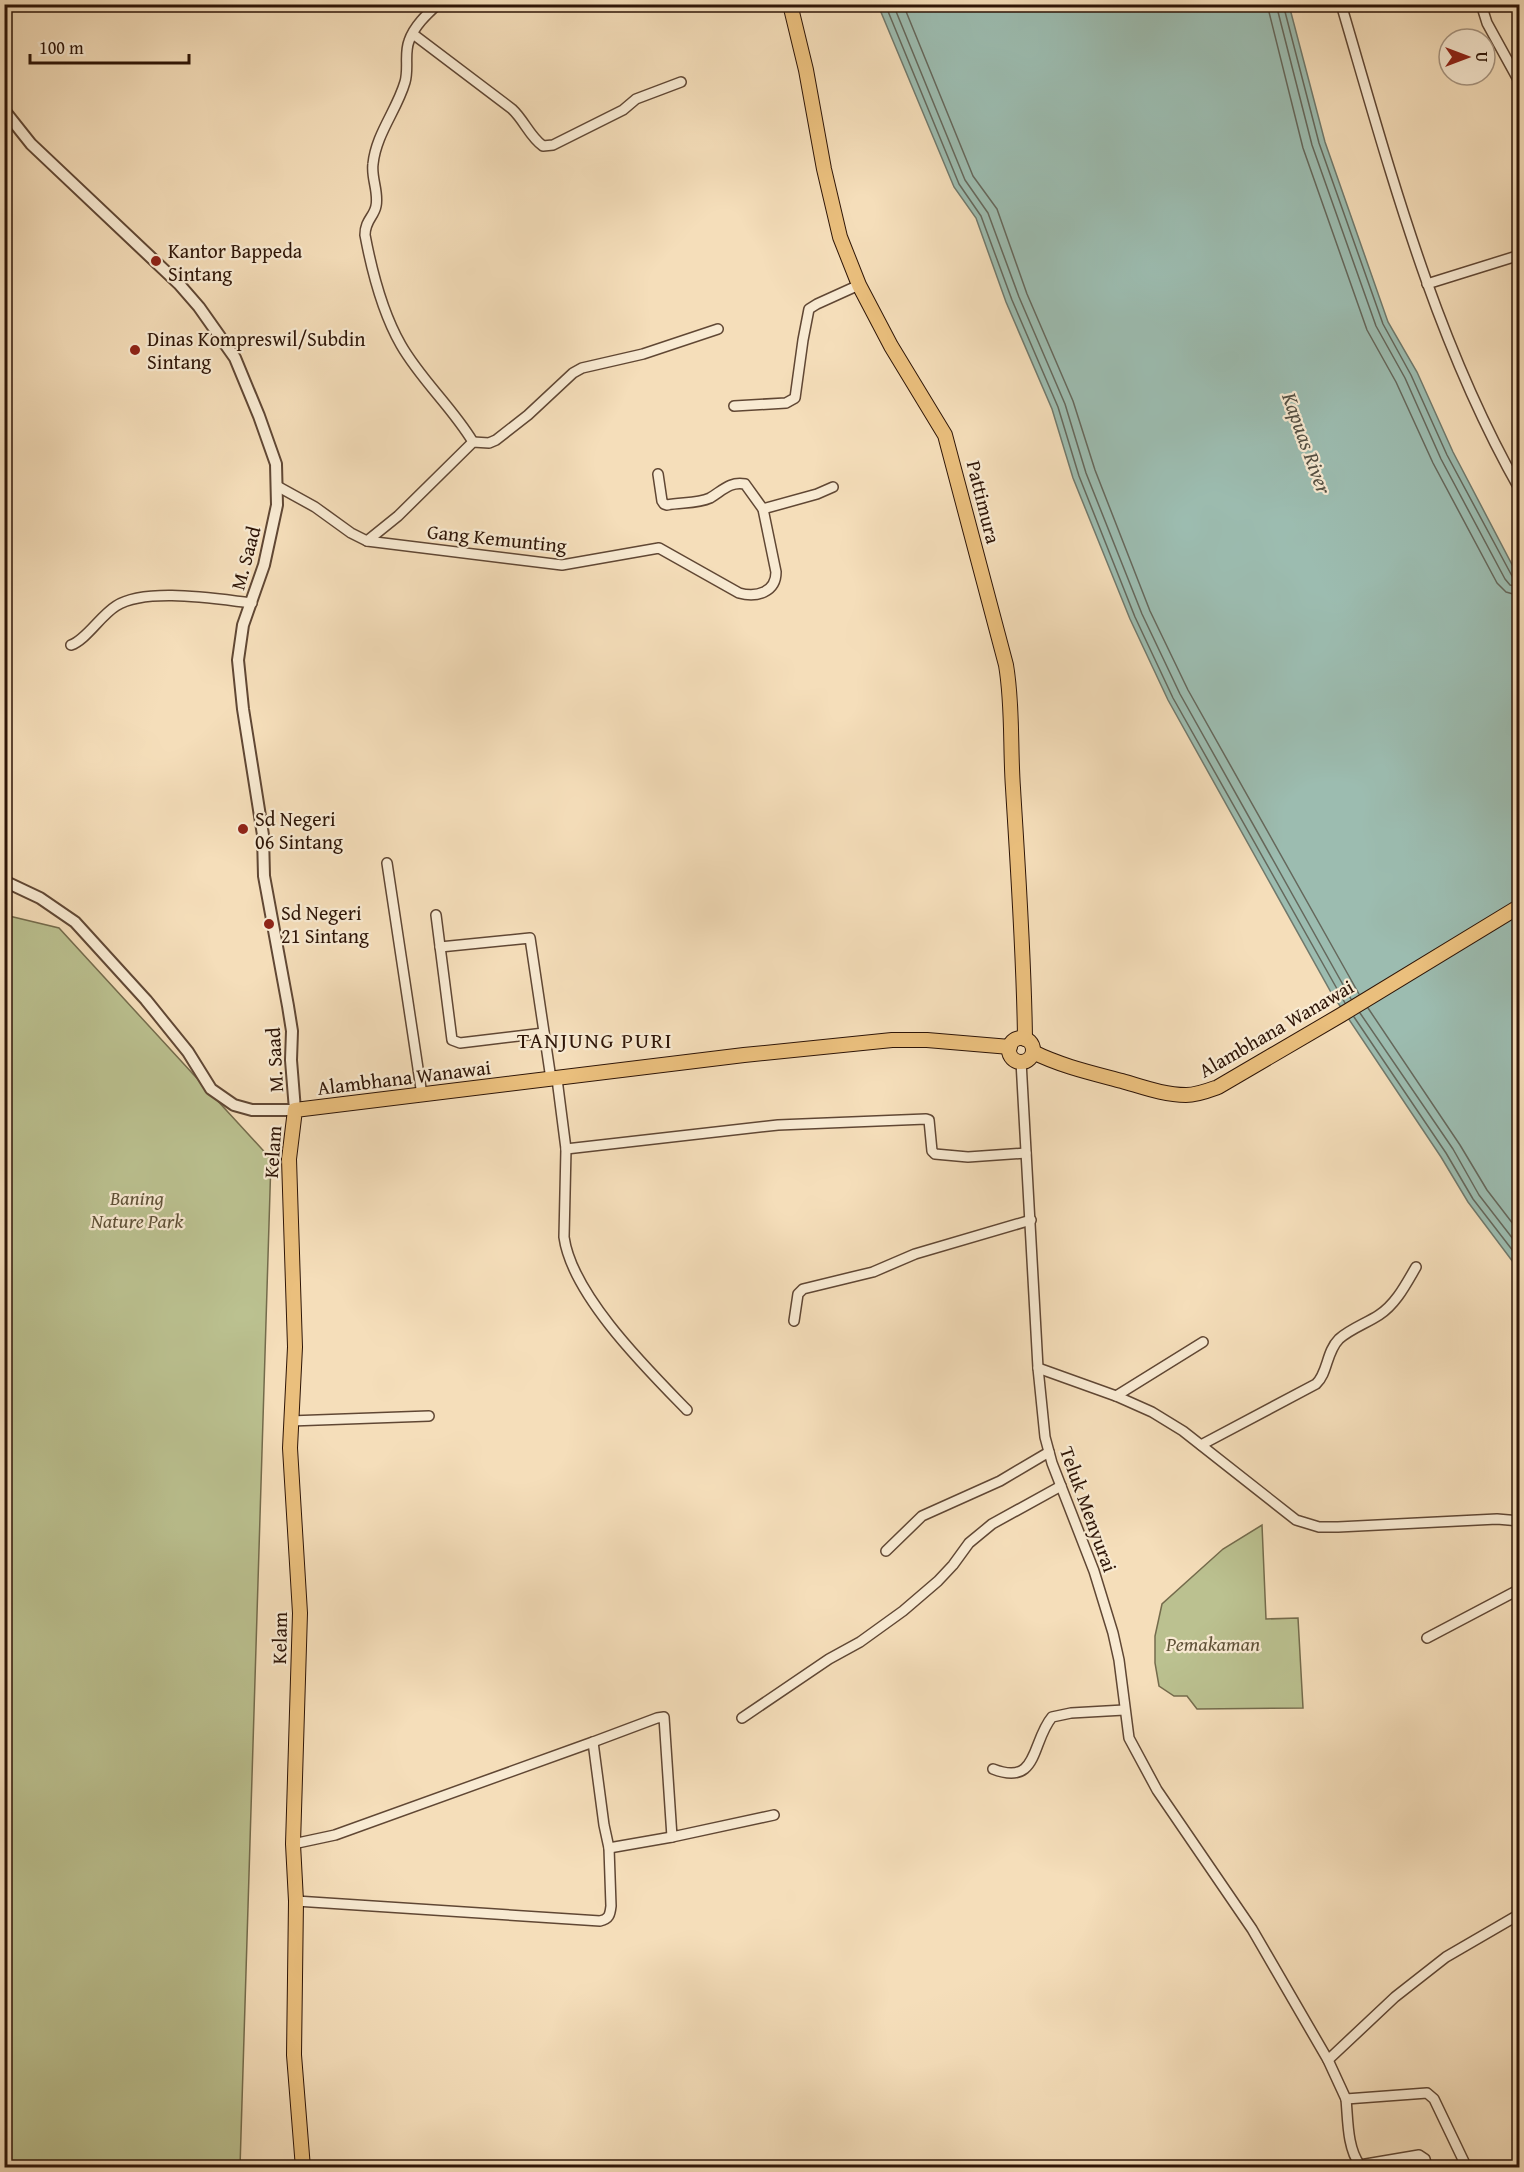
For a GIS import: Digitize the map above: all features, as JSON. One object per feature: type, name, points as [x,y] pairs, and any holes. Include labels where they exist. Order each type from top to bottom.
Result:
[{"type":"main road","name":"Pattimura","points":[[790,4],[840,237],[859,285],[891,346],[945,435],[1006,665],[1011,701],[1012,783],[1025,1039]]},
{"type":"main road","name":"Alambhana Wanawai","points":[[1033,1052],[1070,1066],[1174,1095],[1201,1093],[1218,1087],[1341,1015],[1520,906]]},
{"type":"main road","points":[[1017,1038],[1025,1039],[1031,1044],[1033,1052],[1028,1059],[1021,1061],[1013,1058],[1010,1047],[1017,1038]]},
{"type":"main road","name":"Alambhana Wanawai","points":[[295,1110],[744,1055],[892,1040],[927,1040],[1010,1047]]},
{"type":"main road","name":"Kelam","points":[[295,1110],[289,1159],[295,1347],[290,1421],[300,1612],[293,1844],[296,1901],[294,2055],[303,2168]]},
{"type":"street","points":[[438,4],[413,34],[407,52],[408,69],[405,84],[387,121],[374,156],[372,174],[377,204],[365,226],[365,235],[383,302],[401,345],[460,420],[473,442]]},
{"type":"street","points":[[1341,4],[1399,201],[1441,323],[1467,385],[1520,490]]},
{"type":"street","points":[[1481,4],[1487,23],[1520,83]]},
{"type":"street","points":[[413,34],[519,115],[538,143],[543,146],[553,145],[623,110],[636,99],[681,82]]},
{"type":"street","name":"M. Saad","points":[[4,110],[32,144],[170,275],[199,307],[235,358],[276,464],[278,505],[264,565],[243,625],[238,660],[243,710],[263,835],[264,876],[288,1006],[295,1110]]},
{"type":"street","points":[[1427,284],[1520,255]]},
{"type":"street","points":[[734,406],[786,404],[795,398],[809,309],[817,303],[859,285]]},
{"type":"street","points":[[473,442],[489,444],[496,441],[573,373],[582,368],[643,354],[718,329]]},
{"type":"street","points":[[367,541],[402,512],[473,442]]},
{"type":"street","name":"Gang Kemunting","points":[[278,486],[367,541],[562,565],[659,548],[739,593],[753,595],[769,590],[776,582],[776,572],[763,509],[745,484],[729,486],[701,501],[663,504],[658,474]]},
{"type":"street","points":[[763,509],[833,488]]},
{"type":"street","points":[[71,645],[77,642],[103,615],[119,604],[139,597],[171,596],[252,603]]},
{"type":"street","points":[[387,863],[422,1095]]},
{"type":"street","name":"Alambhana Wanawai","points":[[4,881],[40,898],[75,922],[147,1000],[188,1052],[211,1089],[234,1105],[252,1110],[295,1110]]},
{"type":"street","points":[[436,915],[452,1040],[460,1043],[544,1032]]},
{"type":"street","points":[[440,947],[530,938],[544,1032],[566,1149],[564,1237],[571,1261],[599,1312],[687,1410]]},
{"type":"street","name":"Teluk Menyurai","points":[[1021,1061],[1041,1411],[1049,1452],[1094,1571],[1113,1633],[1119,1660],[1129,1738],[1157,1790],[1252,1929],[1328,2060],[1346,2099],[1349,2133],[1357,2161],[1360,2165],[1419,2155],[1425,2159],[1427,2168]]},
{"type":"street","points":[[566,1149],[778,1125],[926,1119],[929,1120],[932,1151],[935,1154],[968,1157],[1026,1153]]},
{"type":"street","points":[[794,1321],[798,1294],[803,1289],[873,1272],[915,1254],[1031,1220]]},
{"type":"street","points":[[1201,1445],[1316,1384],[1340,1338],[1382,1314],[1401,1292],[1416,1267]]},
{"type":"street","points":[[1116,1396],[1203,1342]]},
{"type":"street","points":[[1038,1368],[1116,1396],[1152,1412],[1201,1445],[1287,1514],[1312,1526],[1338,1527],[1497,1519],[1520,1521]]},
{"type":"street","points":[[290,1421],[429,1416]]},
{"type":"street","points":[[886,1551],[922,1516],[1000,1481],[1049,1452]]},
{"type":"street","points":[[742,1718],[829,1659],[860,1642],[903,1611],[938,1581],[969,1543],[992,1524],[1061,1486]]},
{"type":"street","points":[[1426,1638],[1520,1588]]},
{"type":"street","points":[[993,1769],[1006,1774],[1020,1773],[1026,1769],[1052,1717],[1071,1713],[1124,1710]]},
{"type":"street","points":[[293,1844],[335,1835],[664,1717],[672,1837]]},
{"type":"street","points":[[296,1901],[600,1921],[606,1919],[610,1915],[609,1848],[593,1742]]},
{"type":"street","points":[[609,1848],[774,1815]]},
{"type":"street","points":[[1328,2060],[1395,1998],[1446,1957],[1520,1914]]},
{"type":"street","points":[[1346,2099],[1427,2094],[1434,2099],[1467,2168]]},
{"type":"green space","name":"Baning Nature Park","points":[[5,915],[59,928],[271,1159],[240,2167],[5,2168]]},
{"type":"green space","name":"Pemakaman","points":[[1262,1525],[1266,1619],[1298,1618],[1303,1708],[1197,1709],[1187,1696],[1174,1696],[1159,1686],[1155,1663],[1155,1636],[1162,1604],[1223,1549]]},
{"type":"water","name":"Kapuas River","points":[[878,5],[1289,5],[1325,142],[1388,322],[1417,372],[1453,452],[1519,578],[1519,1270],[1468,1202],[1441,1157],[1332,994],[1168,700],[1130,619],[1073,478],[1052,409],[1006,302],[976,218],[954,187]]},
{"type":"place","name":"Kantor Bappeda Sintang","points":[[156,261]]},
{"type":"place","name":"Dinas Kompreswil/Subdin Sintang","points":[[135,350]]},
{"type":"place","name":"Sd Negeri 06 Sintang","points":[[243,829]]},
{"type":"place","name":"Sd Negeri 21 Sintang","points":[[269,924]]},
{"type":"district","name":"TANJUNG PURI","points":[[595,1040]]}]
